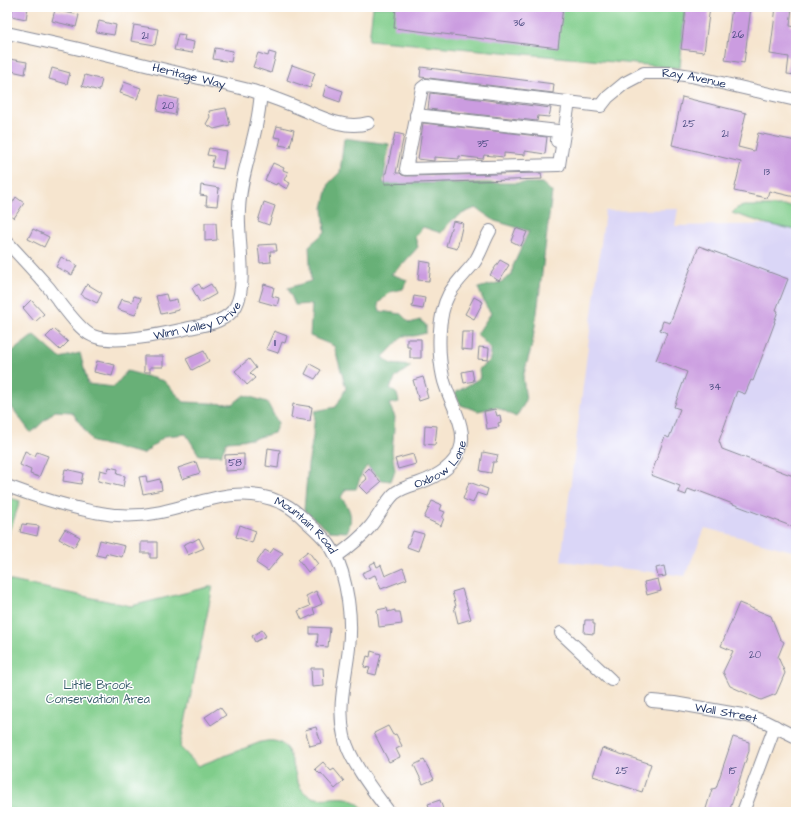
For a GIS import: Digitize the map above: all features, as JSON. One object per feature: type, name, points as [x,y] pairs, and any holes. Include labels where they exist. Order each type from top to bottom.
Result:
[{"type":"street","name":"Heritage Way","points":[[7,33],[75,48],[261,94],[335,122],[361,125],[368,123]]},
{"type":"street","name":"Ray Avenue","points":[[569,102],[601,106],[608,97],[625,83],[644,73],[671,73],[691,76],[796,100]]},
{"type":"street","points":[[426,85],[569,102],[564,142],[559,165],[406,169],[422,88],[426,85]]},
{"type":"street","name":"Winn Valley Drive","points":[[7,242],[47,286],[81,328],[92,336],[104,339],[127,340],[169,333],[220,320],[237,306],[240,295],[242,272],[239,209],[261,94]]},
{"type":"street","points":[[416,115],[558,131],[557,141],[564,142]]},
{"type":"street","name":"Oxbow Lane","points":[[337,556],[370,528],[382,508],[394,494],[405,487],[434,478],[454,460],[460,450],[462,444],[461,429],[446,388],[441,369],[440,331],[444,308],[450,293],[474,262],[490,230]]},
{"type":"street","name":"Mountain Road","points":[[7,486],[33,496],[78,509],[115,516],[160,512],[220,496],[250,494],[284,503],[319,532],[331,545],[337,556],[344,579],[350,614],[349,645],[341,700],[341,715],[344,737],[354,760],[389,812]]},
{"type":"street","points":[[561,633],[611,680]]},
{"type":"street","name":"Wall Street","points":[[652,701],[674,703],[756,718],[796,737]]},
{"type":"street","points":[[743,812],[775,726]]},
{"type":"shaded area","points":[[678,209],[675,226],[796,224],[796,552],[705,528],[685,576],[561,561],[605,211]]},
{"type":"green space","points":[[373,7],[685,7],[680,68],[369,40]]},
{"type":"green space","points":[[344,138],[389,144],[383,183],[542,183],[552,192],[532,345],[523,377],[526,401],[516,417],[497,407],[478,411],[461,405],[455,393],[480,378],[479,369],[491,360],[491,349],[477,334],[491,313],[486,306],[478,288],[501,282],[512,275],[513,266],[529,231],[495,221],[476,208],[456,218],[441,233],[423,227],[415,237],[418,247],[401,266],[391,274],[407,280],[403,289],[390,292],[378,304],[380,311],[401,314],[410,323],[420,320],[426,325],[426,333],[414,336],[403,336],[383,357],[391,364],[411,366],[396,377],[390,388],[397,394],[399,402],[389,404],[395,417],[392,452],[395,470],[391,481],[382,480],[367,466],[362,473],[356,489],[346,489],[341,497],[349,509],[351,517],[347,532],[329,531],[304,510],[315,411],[336,407],[346,388],[334,346],[310,336],[312,304],[295,305],[288,288],[311,281],[309,246],[325,232],[323,208],[329,183],[340,172]]},
{"type":"green space","points":[[744,206],[796,206],[796,230],[767,224],[732,213],[737,208]]},
{"type":"green space","points":[[34,335],[60,358],[80,353],[88,384],[114,387],[127,371],[164,381],[184,402],[233,404],[244,395],[267,402],[278,423],[274,433],[252,439],[227,441],[221,455],[199,455],[186,434],[165,436],[143,454],[93,442],[72,412],[55,411],[31,433],[7,401],[10,384],[7,383],[7,349],[9,354]]},
{"type":"green space","points":[[7,497],[20,501],[7,540]]},
{"type":"green space","name":"Little Brook Conservation Area","points":[[7,580],[131,606],[213,586],[180,747],[198,766],[261,742],[273,741],[282,744],[291,758],[299,784],[303,791],[308,795],[319,798],[350,799],[367,812],[7,812]]},
{"type":"building","points":[[13,7],[28,7],[26,19],[11,16]]},
{"type":"building","points":[[396,7],[563,7],[558,48],[394,28]]},
{"type":"building","points":[[686,7],[710,7],[704,52],[681,49]]},
{"type":"building","points":[[732,7],[751,7],[744,63],[725,60]]},
{"type":"building","points":[[776,7],[792,7],[790,26],[796,27],[796,75],[787,74],[789,57],[770,54]]},
{"type":"building","points":[[55,10],[79,15],[76,27],[52,21]]},
{"type":"building","points":[[99,21],[116,25],[114,35],[96,32]]},
{"type":"building","points":[[134,25],[158,29],[155,45],[131,41]]},
{"type":"building","points":[[178,34],[185,35],[184,40],[194,42],[192,53],[174,50]]},
{"type":"building","points":[[215,48],[233,51],[231,62],[213,59]]},
{"type":"building","points":[[269,52],[276,54],[271,73],[253,67],[258,53],[268,56]]},
{"type":"building","points":[[9,59],[27,62],[25,74],[7,70]]},
{"type":"building","points":[[292,65],[315,73],[310,88],[287,80]]},
{"type":"building","points":[[421,67],[554,84],[553,93],[420,77]]},
{"type":"building","points":[[52,68],[70,73],[67,84],[49,79]]},
{"type":"building","points":[[85,75],[102,80],[99,91],[82,86]]},
{"type":"building","points":[[124,82],[141,88],[137,99],[120,93]]},
{"type":"building","points":[[326,85],[343,91],[340,102],[323,96]]},
{"type":"building","points":[[430,93],[551,108],[549,117],[538,116],[537,121],[428,109]]},
{"type":"building","points":[[160,95],[178,99],[175,115],[157,111]]},
{"type":"building","points":[[682,97],[746,113],[738,147],[754,151],[758,133],[796,141],[795,197],[769,191],[767,198],[734,191],[741,162],[672,145]]},
{"type":"building","points":[[226,108],[230,125],[214,129],[206,124],[210,117],[209,111]]},
{"type":"building","points":[[423,123],[547,137],[545,154],[525,151],[525,155],[504,153],[504,157],[484,155],[483,159],[459,156],[459,159],[434,157],[434,161],[418,159]]},
{"type":"building","points":[[277,126],[294,130],[290,147],[279,145],[281,138],[274,137]]},
{"type":"building","points":[[395,133],[404,135],[396,173],[400,173],[402,175],[541,173],[542,179],[385,184],[385,173]]},
{"type":"building","points":[[209,148],[226,151],[223,169],[211,167],[214,156],[207,155]]},
{"type":"building","points":[[273,163],[284,168],[283,170],[288,172],[284,180],[290,183],[287,189],[277,183],[276,185],[265,180]]},
{"type":"building","points":[[201,185],[219,188],[217,206],[206,205],[207,196],[200,195]]},
{"type":"building","points":[[16,197],[24,203],[14,218],[7,212]]},
{"type":"building","points":[[264,202],[275,206],[269,225],[258,221]]},
{"type":"building","points":[[453,221],[463,223],[457,249],[446,246]]},
{"type":"building","points":[[205,223],[216,223],[217,240],[205,241]]},
{"type":"building","points":[[516,228],[527,232],[521,246],[511,241]]},
{"type":"building","points":[[33,229],[49,237],[44,247],[28,239]]},
{"type":"building","points":[[276,244],[277,251],[270,251],[271,262],[260,263],[258,245]]},
{"type":"building","points":[[699,246],[788,279],[776,310],[778,311],[775,322],[753,381],[751,380],[745,394],[737,391],[719,441],[722,449],[796,477],[796,528],[696,490],[696,492],[688,489],[686,495],[678,492],[680,486],[651,475],[665,436],[669,438],[680,409],[674,407],[687,372],[656,360],[667,333],[660,330],[663,321],[670,323]]},
{"type":"building","points":[[61,257],[77,265],[72,275],[56,267]]},
{"type":"building","points":[[500,260],[509,265],[499,281],[490,275]]},
{"type":"building","points":[[420,261],[431,263],[429,281],[418,280]]},
{"type":"building","points":[[87,284],[102,293],[97,303],[81,295]]},
{"type":"building","points":[[199,284],[202,289],[211,284],[216,294],[200,303],[192,288]]},
{"type":"building","points":[[264,284],[274,287],[272,296],[279,298],[277,306],[259,301]]},
{"type":"building","points":[[166,294],[168,301],[177,299],[179,310],[161,314],[156,296]]},
{"type":"building","points":[[134,296],[141,298],[135,315],[117,309],[121,299],[132,302]]},
{"type":"building","points":[[414,296],[425,298],[423,309],[412,307]]},
{"type":"building","points":[[474,297],[483,302],[474,319],[465,314]]},
{"type":"building","points":[[31,300],[44,314],[35,322],[23,308]]},
{"type":"building","points":[[54,329],[68,342],[60,350],[46,337]]},
{"type":"building","points":[[274,331],[287,336],[285,343],[282,342],[278,353],[266,349]]},
{"type":"building","points":[[462,332],[473,332],[472,350],[461,349]]},
{"type":"building","points":[[407,339],[421,339],[421,358],[410,358],[410,347],[407,347]]},
{"type":"building","points":[[479,347],[489,348],[488,360],[478,359]]},
{"type":"building","points":[[204,351],[209,361],[192,370],[186,359]]},
{"type":"building","points":[[144,356],[163,356],[163,367],[150,367],[150,372],[144,372]]},
{"type":"building","points":[[249,359],[256,368],[250,373],[255,378],[247,385],[235,371]]},
{"type":"building","points":[[97,361],[115,365],[112,376],[94,372]]},
{"type":"building","points":[[310,364],[321,370],[315,379],[305,374]]},
{"type":"building","points":[[472,370],[474,381],[464,383],[462,372]]},
{"type":"building","points":[[423,377],[428,398],[419,401],[413,380]]},
{"type":"building","points":[[293,404],[312,407],[310,421],[291,418]]},
{"type":"building","points":[[495,409],[497,416],[500,415],[501,422],[498,423],[499,427],[487,429],[484,411]]},
{"type":"building","points":[[425,425],[437,426],[435,445],[424,444]]},
{"type":"building","points":[[268,448],[280,450],[278,468],[266,466]]},
{"type":"building","points":[[25,451],[35,456],[37,452],[48,456],[39,477],[30,474],[31,470],[20,465]]},
{"type":"building","points":[[483,452],[498,455],[496,462],[493,462],[491,473],[480,471]]},
{"type":"building","points":[[244,454],[244,470],[225,471],[225,455]]},
{"type":"building","points":[[413,454],[416,464],[398,469],[395,459]]},
{"type":"building","points":[[196,462],[200,473],[182,479],[178,468]]},
{"type":"building","points":[[109,467],[118,469],[117,474],[125,476],[123,487],[98,481],[100,470],[108,472]]},
{"type":"building","points":[[369,468],[381,482],[367,494],[359,486],[367,479],[363,474]]},
{"type":"building","points":[[65,469],[83,473],[81,484],[63,481]]},
{"type":"building","points":[[146,476],[147,482],[160,479],[162,490],[143,494],[139,477]]},
{"type":"building","points":[[469,482],[488,489],[486,496],[477,493],[473,503],[463,499]]},
{"type":"building","points":[[432,501],[442,505],[440,510],[445,512],[442,518],[444,518],[441,526],[424,518]]},
{"type":"building","points":[[22,524],[39,526],[37,536],[20,532]]},
{"type":"building","points":[[240,525],[256,531],[252,543],[236,537]]},
{"type":"building","points":[[65,529],[80,537],[74,547],[59,539]]},
{"type":"building","points":[[413,531],[424,534],[418,551],[407,547]]},
{"type":"building","points":[[199,538],[204,548],[188,555],[183,545]]},
{"type":"building","points":[[100,540],[125,546],[122,557],[106,553],[105,557],[96,555]]},
{"type":"building","points":[[141,542],[157,542],[157,558],[150,558],[150,553],[141,553]]},
{"type":"building","points":[[274,548],[283,553],[268,571],[256,563],[265,550],[270,553]]},
{"type":"building","points":[[308,551],[318,564],[308,572],[298,559]]},
{"type":"building","points":[[375,562],[377,567],[381,565],[385,576],[403,568],[407,579],[381,589],[375,575],[365,579],[362,573],[371,569],[369,565]]},
{"type":"building","points":[[664,566],[666,576],[658,577],[656,568]]},
{"type":"building","points":[[658,579],[661,591],[647,595],[644,582]]},
{"type":"building","points":[[462,589],[471,619],[458,623],[454,607],[456,606],[452,592]]},
{"type":"building","points":[[316,591],[322,604],[313,608],[315,614],[302,620],[298,611],[310,606],[306,596]]},
{"type":"building","points":[[739,603],[771,616],[780,639],[784,642],[778,657],[785,673],[776,694],[761,700],[730,686],[723,672],[733,651],[721,646]]},
{"type":"building","points":[[387,608],[388,612],[395,610],[395,612],[400,612],[402,624],[379,627],[377,610]]},
{"type":"building","points":[[585,620],[593,620],[593,624],[595,624],[594,634],[584,633]]},
{"type":"building","points":[[310,627],[330,628],[328,647],[317,646],[318,634],[310,634]]},
{"type":"building","points":[[262,630],[266,636],[255,642],[252,636]]},
{"type":"building","points":[[371,651],[381,654],[376,675],[368,673],[370,668],[364,667],[367,656],[370,657]]},
{"type":"building","points":[[311,668],[323,668],[324,686],[312,687]]},
{"type":"building","points":[[220,707],[226,715],[211,725],[205,717]]},
{"type":"building","points":[[388,726],[393,735],[396,734],[402,746],[396,749],[400,757],[389,762],[374,733]]},
{"type":"building","points":[[316,727],[321,743],[310,746],[305,730]]},
{"type":"building","points":[[733,737],[749,742],[749,751],[729,812],[705,812],[712,789],[716,788]]},
{"type":"building","points":[[602,748],[651,764],[642,792],[593,776]]},
{"type":"building","points":[[424,760],[434,779],[423,784],[414,765]]},
{"type":"building","points":[[323,762],[331,771],[334,769],[344,781],[335,789],[321,773],[320,774],[315,769]]},
{"type":"building","points":[[440,800],[444,812],[431,812],[428,804]]}]
